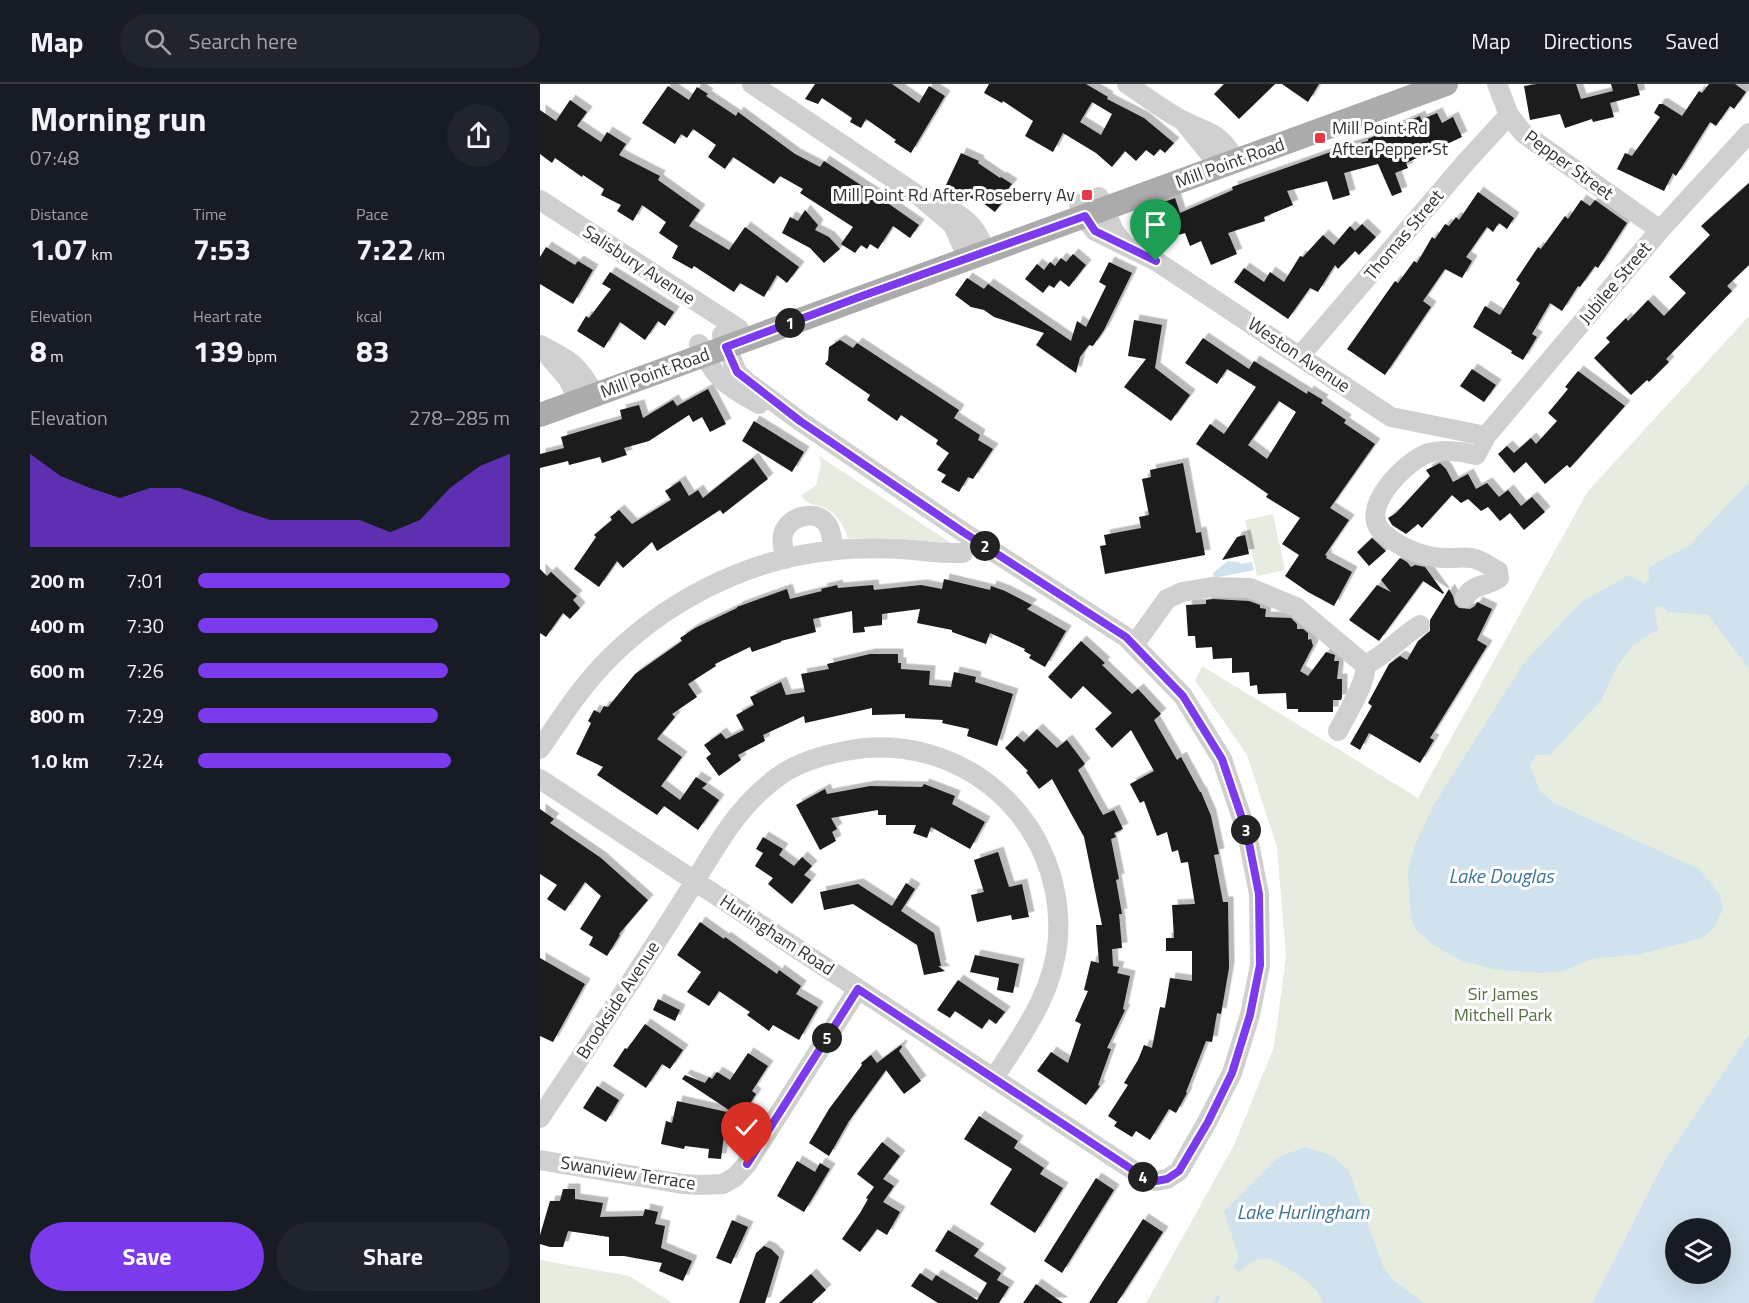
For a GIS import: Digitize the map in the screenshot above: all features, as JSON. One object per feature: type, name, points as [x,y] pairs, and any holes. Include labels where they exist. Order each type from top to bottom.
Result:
[{"type":"main road","name":"Mill Point Road","points":[[540,415],[584,392],[718,342],[1428,86]]},
{"type":"main road","name":"Mill Point Road","points":[[540,402],[584,392]]},
{"type":"street","points":[[752,84],[919,196],[953,225],[975,250]]},
{"type":"street","points":[[1127,84],[1182,120],[1223,159]]},
{"type":"street","name":"Pepper Street","points":[[1497,84],[1509,115],[1523,133],[1660,230]]},
{"type":"street","name":"Thomas Street","points":[[1300,356],[1465,162],[1509,115]]},
{"type":"street","name":"Jubilee Street","points":[[1465,598],[1477,586],[1499,578],[1498,572],[1477,559],[1430,557],[1402,547],[1381,531],[1376,522],[1378,501],[1405,466],[1427,454],[1460,451],[1476,455],[1486,436],[1660,230],[1749,133]]},
{"type":"street","name":"Salisbury Avenue","points":[[540,200],[718,342]]},
{"type":"street","name":"Weston Avenue","points":[[1092,207],[1124,244],[1156,261],[1391,417],[1486,436]]},
{"type":"street","points":[[718,342],[737,372],[800,421],[963,532],[1126,637],[1134,645],[1167,599],[1182,592],[1212,587],[1250,588],[1296,607],[1365,665]]},
{"type":"street","points":[[540,346],[565,357],[578,368],[584,392]]},
{"type":"street","points":[[786,559],[783,535],[788,525],[801,517],[812,515],[819,517],[827,524],[833,550]]},
{"type":"street","points":[[540,749],[583,688],[600,668],[638,632],[715,584],[752,569],[786,559],[833,550],[898,549],[963,554]]},
{"type":"street","points":[[1365,665],[1382,656],[1396,642],[1420,625]]},
{"type":"street","name":"Hurlingham Road","points":[[540,779],[1145,1178],[1156,1181],[1167,1179],[1179,1171],[1208,1122],[1232,1073],[1250,1015],[1260,965],[1259,894],[1247,833],[1222,759],[1183,696],[1134,645]]},
{"type":"street","points":[[1338,731],[1363,680],[1365,665]]},
{"type":"street","name":"Brookside Avenue","points":[[540,1118],[695,882],[731,822],[756,794],[786,771],[822,755],[861,748],[906,748],[942,757],[969,771],[998,789],[1019,812],[1037,840],[1049,870],[1056,902],[1058,936],[1054,963],[1046,992],[994,1078]]},
{"type":"street","name":"Swanview Terrace","points":[[540,1160],[683,1184],[717,1185],[735,1177],[747,1164],[858,989]]},
{"type":"green space","name":"Sir James Mitchell Park","points":[[1749,316],[1749,1034],[1662,1165],[1592,1303],[1146,1303],[1234,1145],[1274,1047],[1286,956],[1277,847],[1247,755],[1195,680],[1202,666],[1418,798],[1588,491]]},
{"type":"green space","points":[[819,456],[951,543],[892,538],[848,538],[837,517],[801,496],[816,485],[821,465]]},
{"type":"green space","points":[[1273,514],[1285,570],[1257,576],[1245,520]]},
{"type":"green space","points":[[540,1260],[629,1276],[673,1303],[540,1303]]},
{"type":"water","name":"Lake Douglas","points":[[1749,482],[1749,668],[1708,615],[1668,612],[1662,606],[1654,609],[1658,629],[1632,646],[1617,666],[1602,699],[1550,755],[1536,755],[1530,765],[1540,791],[1554,803],[1699,869],[1720,895],[1723,909],[1714,928],[1702,938],[1641,954],[1591,959],[1564,971],[1540,973],[1493,969],[1462,961],[1432,944],[1416,930],[1411,918],[1408,870],[1415,845],[1432,808],[1523,664],[1580,603],[1629,575],[1644,584],[1649,579],[1649,567],[1690,545]]},
{"type":"water","points":[[1228,561],[1240,564],[1252,562],[1254,570],[1214,578],[1213,573]]},
{"type":"water","points":[[1749,1034],[1749,1303],[1592,1303],[1662,1165]]},
{"type":"water","name":"Lake Hurlingham","points":[[1306,1147],[1332,1156],[1349,1171],[1383,1266],[1393,1280],[1424,1303],[1323,1303],[1315,1288],[1308,1282],[1269,1258],[1255,1260],[1238,1272],[1233,1266],[1239,1258],[1224,1211],[1278,1157]]},
{"type":"building","points":[[815,84],[892,84],[919,103],[929,86],[945,96],[911,153],[866,119],[861,128],[850,122],[852,118],[822,98],[818,104],[805,99]]},
{"type":"building","points":[[989,84],[1086,84],[1108,97],[1107,99],[1144,118],[1174,143],[1165,153],[1160,149],[1154,156],[1146,150],[1136,161],[1125,151],[1112,167],[1096,153],[1063,133],[1053,152],[1025,136],[1033,121],[1003,101],[1002,103],[984,93]],"holes":[[[1092,102],[1112,114],[1101,135],[1080,122]]]},
{"type":"building","points":[[1224,84],[1275,84],[1239,119],[1214,94]]},
{"type":"building","points":[[1282,84],[1319,84],[1308,102]]},
{"type":"building","points":[[1576,84],[1581,99],[1613,91],[1611,84],[1637,84],[1640,95],[1610,103],[1614,117],[1593,122],[1592,119],[1565,128],[1560,114],[1530,120],[1524,86]]},
{"type":"building","points":[[1709,84],[1735,84],[1746,92],[1734,109],[1730,106],[1716,126],[1710,122],[1676,176],[1673,173],[1664,191],[1617,169],[1625,153],[1632,156],[1660,117],[1654,113],[1659,104],[1663,104],[1682,116],[1699,91],[1702,93]]},
{"type":"building","points":[[668,86],[689,100],[697,87],[708,94],[706,96],[736,116],[738,112],[795,154],[820,167],[824,161],[919,225],[910,238],[893,226],[878,249],[870,244],[867,249],[861,245],[855,253],[841,244],[853,227],[800,193],[803,189],[780,176],[774,184],[733,157],[725,169],[708,157],[716,145],[693,129],[687,138],[681,134],[675,144],[642,123]]},
{"type":"building","points":[[570,100],[587,112],[577,126],[601,142],[607,132],[626,144],[619,155],[660,176],[658,180],[700,210],[689,226],[729,250],[745,227],[799,267],[787,283],[777,275],[764,297],[740,283],[734,292],[694,266],[692,269],[672,258],[678,246],[659,233],[666,222],[642,205],[633,221],[617,211],[621,205],[601,195],[604,189],[555,158],[552,163],[540,154],[540,110],[556,121]]},
{"type":"building","points":[[1437,113],[1442,123],[1453,117],[1462,137],[1406,163],[1408,168],[1395,173],[1402,192],[1392,196],[1378,164],[1344,173],[1350,195],[1333,200],[1327,181],[1287,191],[1293,205],[1264,217],[1265,221],[1228,233],[1237,254],[1211,265],[1201,241],[1190,246],[1185,233],[1175,236],[1172,226],[1167,227],[1164,218],[1151,223],[1146,209],[1175,198],[1180,213],[1233,190],[1232,187],[1368,141],[1368,139],[1420,116],[1421,120]]},
{"type":"building","points":[[961,153],[979,161],[978,163],[1012,184],[1002,197],[1005,199],[995,212],[979,200],[977,202],[946,185]]},
{"type":"building","points":[[1749,183],[1749,265],[1727,286],[1732,291],[1666,359],[1669,362],[1649,382],[1647,380],[1631,395],[1594,358],[1610,342],[1606,338],[1626,318],[1628,321],[1648,300],[1664,316],[1686,293],[1669,277],[1710,235],[1701,226]]},
{"type":"building","points":[[1478,192],[1514,218],[1507,229],[1499,223],[1493,232],[1487,227],[1466,257],[1472,261],[1462,278],[1445,269],[1423,301],[1431,307],[1385,375],[1347,349],[1395,281],[1398,283],[1414,261],[1417,263],[1432,237],[1435,239],[1445,224],[1449,226],[1456,217],[1459,220]]},
{"type":"building","points":[[1581,200],[1590,206],[1595,200],[1627,223],[1598,268],[1595,266],[1580,287],[1578,286],[1562,311],[1550,303],[1532,334],[1537,337],[1523,360],[1473,327],[1485,306],[1500,315],[1520,283],[1516,280],[1538,247],[1541,249],[1565,216],[1568,219]]},
{"type":"building","points":[[805,210],[818,225],[815,230],[829,237],[840,249],[824,263],[810,248],[782,233],[790,217],[798,221]]},
{"type":"building","points":[[1362,224],[1376,237],[1359,255],[1355,251],[1338,269],[1335,265],[1318,292],[1310,288],[1288,319],[1234,282],[1244,268],[1264,282],[1270,272],[1284,282],[1300,256],[1303,257],[1323,235],[1334,245],[1350,226],[1355,231]]},
{"type":"building","points":[[546,247],[575,265],[578,261],[593,270],[573,304],[540,284],[540,257]]},
{"type":"building","points":[[1073,254],[1086,265],[1069,287],[1060,280],[1054,288],[1049,285],[1043,293],[1025,279],[1037,264],[1044,270],[1050,262],[1055,266],[1061,258],[1066,262]]},
{"type":"building","points":[[1109,262],[1132,273],[1104,330],[1093,346],[1089,345],[1080,357],[1076,373],[1036,345],[1044,333],[994,317],[984,310],[971,307],[955,295],[967,278],[984,289],[988,284],[1071,341],[1077,321],[1086,327],[1106,286],[1099,282]]},
{"type":"building","points":[[610,272],[674,312],[665,326],[658,321],[645,340],[620,322],[604,348],[577,331],[586,316],[589,318],[611,289],[602,284]]},
{"type":"building","points":[[1134,320],[1162,325],[1155,368],[1190,395],[1171,421],[1124,387],[1146,359],[1128,356]]},
{"type":"building","points":[[1203,338],[1249,369],[1254,361],[1307,394],[1308,391],[1323,400],[1321,403],[1346,420],[1344,423],[1375,444],[1330,508],[1349,520],[1325,555],[1326,558],[1352,572],[1334,606],[1285,576],[1299,555],[1282,544],[1300,518],[1266,497],[1268,494],[1196,444],[1210,424],[1224,434],[1256,387],[1227,369],[1217,384],[1185,363]],"holes":[[[1279,401],[1296,412],[1267,459],[1248,445]]]},
{"type":"building","points":[[840,340],[853,348],[857,343],[959,410],[954,418],[980,435],[978,440],[993,449],[973,479],[968,477],[959,492],[941,482],[946,475],[937,470],[949,453],[936,444],[938,440],[901,415],[897,421],[867,400],[870,395],[825,364],[828,360],[829,347]]},
{"type":"building","points":[[1472,369],[1496,385],[1484,402],[1460,386]]},
{"type":"building","points":[[1578,371],[1625,406],[1570,468],[1567,465],[1545,484],[1526,462],[1514,473],[1498,454],[1507,446],[1514,453],[1531,438],[1536,444],[1557,421],[1548,413],[1568,389],[1565,387]]},
{"type":"building","points":[[708,389],[726,424],[710,432],[702,417],[693,422],[689,415],[649,441],[624,448],[627,455],[602,463],[600,457],[569,465],[568,461],[540,468],[540,454],[564,448],[561,437],[622,419],[620,410],[639,405],[643,418],[673,400],[677,406]]},
{"type":"building","points":[[754,421],[804,452],[792,472],[742,441]]},
{"type":"building","points":[[753,458],[768,479],[723,514],[720,510],[657,551],[652,542],[623,568],[617,561],[599,587],[574,569],[596,537],[594,535],[612,520],[610,517],[619,510],[632,524],[671,500],[665,491],[680,481],[689,496],[698,490],[703,498]]},
{"type":"building","points":[[1183,463],[1196,533],[1201,532],[1205,555],[1105,574],[1100,546],[1106,545],[1104,535],[1141,528],[1139,517],[1149,515],[1142,479],[1151,477],[1150,470]]},
{"type":"building","points":[[1440,463],[1453,482],[1468,474],[1476,489],[1487,483],[1499,497],[1508,490],[1521,506],[1532,497],[1545,512],[1524,530],[1510,513],[1500,521],[1488,507],[1481,511],[1468,499],[1461,503],[1452,495],[1422,528],[1418,524],[1406,534],[1392,525],[1388,518],[1396,513],[1430,476],[1426,470]]},
{"type":"building","points":[[1245,535],[1249,554],[1222,560],[1237,537]]},
{"type":"building","points":[[1372,538],[1386,551],[1369,566],[1357,552]]},
{"type":"building","points":[[1400,558],[1411,567],[1415,565],[1425,567],[1444,593],[1423,581],[1379,641],[1349,620],[1377,585],[1391,592],[1381,580]]},
{"type":"building","points":[[540,569],[547,576],[551,572],[577,596],[573,600],[580,608],[570,619],[563,613],[546,637],[540,633]]},
{"type":"building","points":[[944,579],[990,590],[991,586],[1005,591],[1032,605],[1027,609],[1066,631],[1045,667],[1029,658],[1031,655],[1024,651],[1025,649],[990,633],[986,644],[952,632],[952,630],[917,623],[920,609],[882,614],[882,625],[864,627],[865,632],[853,633],[852,611],[813,619],[816,632],[781,641],[752,652],[750,647],[715,664],[716,666],[688,684],[697,697],[672,714],[675,717],[657,739],[682,757],[661,786],[680,800],[696,777],[707,784],[702,788],[719,800],[698,830],[664,806],[657,815],[597,775],[603,767],[576,754],[591,723],[588,721],[594,710],[600,713],[604,706],[608,707],[635,674],[682,641],[680,638],[737,607],[787,589],[790,599],[837,585],[838,588],[873,585],[874,590],[921,585],[942,589]]},
{"type":"building","points":[[1449,589],[1459,608],[1470,609],[1477,602],[1492,609],[1477,640],[1487,646],[1430,738],[1434,740],[1420,763],[1369,733],[1360,750],[1350,744],[1372,706],[1368,703],[1389,664],[1400,656],[1407,660],[1418,641],[1430,631],[1430,620]]},
{"type":"building","points":[[1206,600],[1249,601],[1266,609],[1265,617],[1291,618],[1297,624],[1297,629],[1303,629],[1308,633],[1308,640],[1311,639],[1313,646],[1300,671],[1308,676],[1326,652],[1335,655],[1334,661],[1339,661],[1337,679],[1342,679],[1342,697],[1341,700],[1333,700],[1333,712],[1298,712],[1298,709],[1287,709],[1286,693],[1258,694],[1257,685],[1250,686],[1249,672],[1232,673],[1232,658],[1213,659],[1212,647],[1196,648],[1195,636],[1188,636],[1186,605],[1206,604]]},
{"type":"building","points":[[1081,641],[1105,663],[1102,665],[1132,694],[1138,689],[1161,714],[1154,720],[1177,760],[1181,757],[1201,792],[1211,816],[1219,854],[1214,855],[1223,902],[1228,902],[1229,968],[1221,1014],[1217,1013],[1212,1042],[1206,1041],[1187,1093],[1176,1113],[1169,1109],[1150,1140],[1136,1131],[1132,1137],[1114,1126],[1117,1122],[1108,1116],[1128,1085],[1124,1083],[1144,1045],[1152,1048],[1160,1007],[1165,1008],[1170,978],[1192,981],[1192,951],[1166,951],[1166,938],[1174,938],[1172,905],[1195,904],[1188,862],[1181,863],[1178,850],[1172,852],[1167,832],[1157,836],[1144,801],[1140,803],[1130,784],[1154,771],[1131,730],[1112,748],[1095,729],[1112,713],[1083,686],[1071,699],[1048,677]]},
{"type":"building","points":[[870,654],[898,654],[901,669],[930,671],[929,685],[951,687],[954,672],[976,677],[975,682],[1013,694],[997,746],[967,736],[969,729],[942,723],[943,720],[905,718],[905,714],[872,715],[872,708],[805,723],[804,716],[763,735],[765,741],[738,755],[741,760],[719,776],[706,758],[711,754],[704,745],[721,733],[726,739],[744,730],[736,715],[754,705],[750,697],[781,682],[786,695],[805,692],[801,674],[829,669],[827,664]]},
{"type":"building","points":[[1037,729],[1057,748],[1067,740],[1085,764],[1078,770],[1103,815],[1114,810],[1123,829],[1114,833],[1116,837],[1111,839],[1119,879],[1116,880],[1122,914],[1119,914],[1122,948],[1112,949],[1113,966],[1119,967],[1117,973],[1130,976],[1123,1009],[1125,1010],[1107,1048],[1111,1049],[1098,1085],[1100,1086],[1086,1105],[1037,1071],[1051,1052],[1068,1063],[1081,1024],[1075,1021],[1088,991],[1084,990],[1091,961],[1099,963],[1096,925],[1102,925],[1084,837],[1052,779],[1039,789],[1026,772],[1028,771],[1005,748],[1017,736],[1024,742]]},
{"type":"building","points":[[924,784],[955,796],[952,804],[985,822],[970,849],[931,827],[927,838],[913,833],[916,825],[886,825],[886,815],[878,815],[878,810],[831,818],[837,829],[832,832],[836,841],[820,850],[796,805],[825,789],[827,794],[870,786],[922,787]]},
{"type":"building","points":[[540,809],[554,819],[550,823],[601,858],[648,900],[619,934],[607,956],[589,945],[593,937],[580,929],[601,896],[585,882],[565,911],[547,899],[557,885],[540,874]]},
{"type":"building","points":[[763,837],[783,849],[779,855],[794,866],[802,857],[812,866],[804,875],[811,880],[792,904],[768,884],[773,878],[755,866],[763,853],[756,849]]},
{"type":"building","points":[[998,852],[1009,887],[1022,884],[1029,917],[1012,920],[1011,915],[977,922],[971,895],[984,892],[974,860]]},
{"type":"building","points":[[906,883],[915,889],[901,911],[934,933],[941,966],[938,966],[945,971],[924,975],[917,945],[853,904],[824,910],[820,892],[858,884],[892,906]]},
{"type":"building","points":[[700,922],[777,974],[779,970],[801,986],[796,994],[818,1007],[799,1040],[773,1025],[769,1031],[747,1015],[750,1012],[719,991],[709,1006],[687,992],[701,972],[677,955]]},
{"type":"building","points":[[975,955],[1019,964],[1013,993],[997,990],[999,978],[970,972]]},
{"type":"building","points":[[540,958],[585,984],[553,1042],[540,1036]]},
{"type":"building","points":[[958,980],[1005,1012],[996,1024],[989,1019],[982,1029],[955,1011],[950,1018],[937,1010]]},
{"type":"building","points":[[658,999],[680,1010],[675,1021],[653,1010]]},
{"type":"building","points":[[645,1024],[683,1050],[670,1069],[662,1064],[646,1088],[613,1066]]},
{"type":"building","points":[[901,1045],[899,1051],[921,1081],[904,1094],[886,1070],[849,1121],[829,1156],[809,1143],[829,1109],[862,1065],[861,1063],[871,1055],[877,1063]]},
{"type":"building","points":[[748,1053],[768,1066],[752,1091],[756,1094],[741,1118],[682,1079],[685,1075],[705,1083],[717,1072],[730,1080]]},
{"type":"building","points":[[597,1086],[619,1100],[606,1122],[583,1108]]},
{"type":"building","points":[[677,1101],[727,1112],[721,1159],[708,1158],[709,1149],[685,1146],[684,1149],[661,1144],[666,1121],[672,1123]]},
{"type":"building","points":[[979,1116],[1018,1141],[1014,1148],[1044,1168],[1040,1174],[1063,1188],[1035,1233],[990,1204],[1012,1169],[964,1139]]},
{"type":"building","points":[[882,1142],[900,1156],[883,1179],[894,1186],[883,1202],[900,1212],[887,1235],[877,1229],[860,1252],[842,1239],[874,1187],[857,1174]]},
{"type":"building","points":[[797,1161],[815,1172],[820,1163],[830,1169],[804,1212],[777,1196]]},
{"type":"building","points":[[1096,1178],[1114,1190],[1062,1273],[1044,1261]]},
{"type":"building","points":[[563,1189],[575,1189],[575,1199],[603,1203],[600,1217],[643,1216],[645,1209],[658,1212],[655,1224],[665,1226],[661,1248],[692,1261],[683,1281],[659,1271],[662,1263],[624,1256],[609,1256],[609,1237],[568,1231],[563,1247],[540,1244],[540,1235],[550,1201],[560,1201]]},
{"type":"building","points":[[1143,1219],[1163,1232],[1117,1303],[1089,1303]]},
{"type":"building","points":[[732,1220],[748,1227],[731,1264],[716,1258]]},
{"type":"building","points":[[948,1230],[979,1249],[974,1256],[1001,1273],[997,1280],[1009,1287],[999,1303],[938,1303],[911,1286],[920,1273],[932,1281],[936,1275],[977,1300],[987,1283],[935,1251]]},
{"type":"building","points":[[764,1246],[779,1257],[765,1303],[739,1303],[756,1253]]},
{"type":"building","points":[[811,1274],[826,1290],[812,1303],[779,1303]]},
{"type":"building","points":[[1036,1284],[1063,1303],[1023,1303]]},
{"type":"waterway","points":[[1215,1303],[1218,1297]]},
{"type":"place","name":"Mill Point Rd After Pepper St","points":[[1320,138]]},
{"type":"place","name":"Mill Point Rd After Roseberry Av","points":[[1087,195]]},
{"type":"route","points":[[747,1164],[858,989],[1145,1178],[1156,1181],[1167,1179],[1179,1171],[1208,1122],[1232,1073],[1250,1015],[1260,965],[1259,894],[1247,833],[1222,759],[1183,696],[1126,637],[963,532],[800,421],[747,382],[731,362],[726,347],[1085,216],[1095,231],[1156,261]]}]
